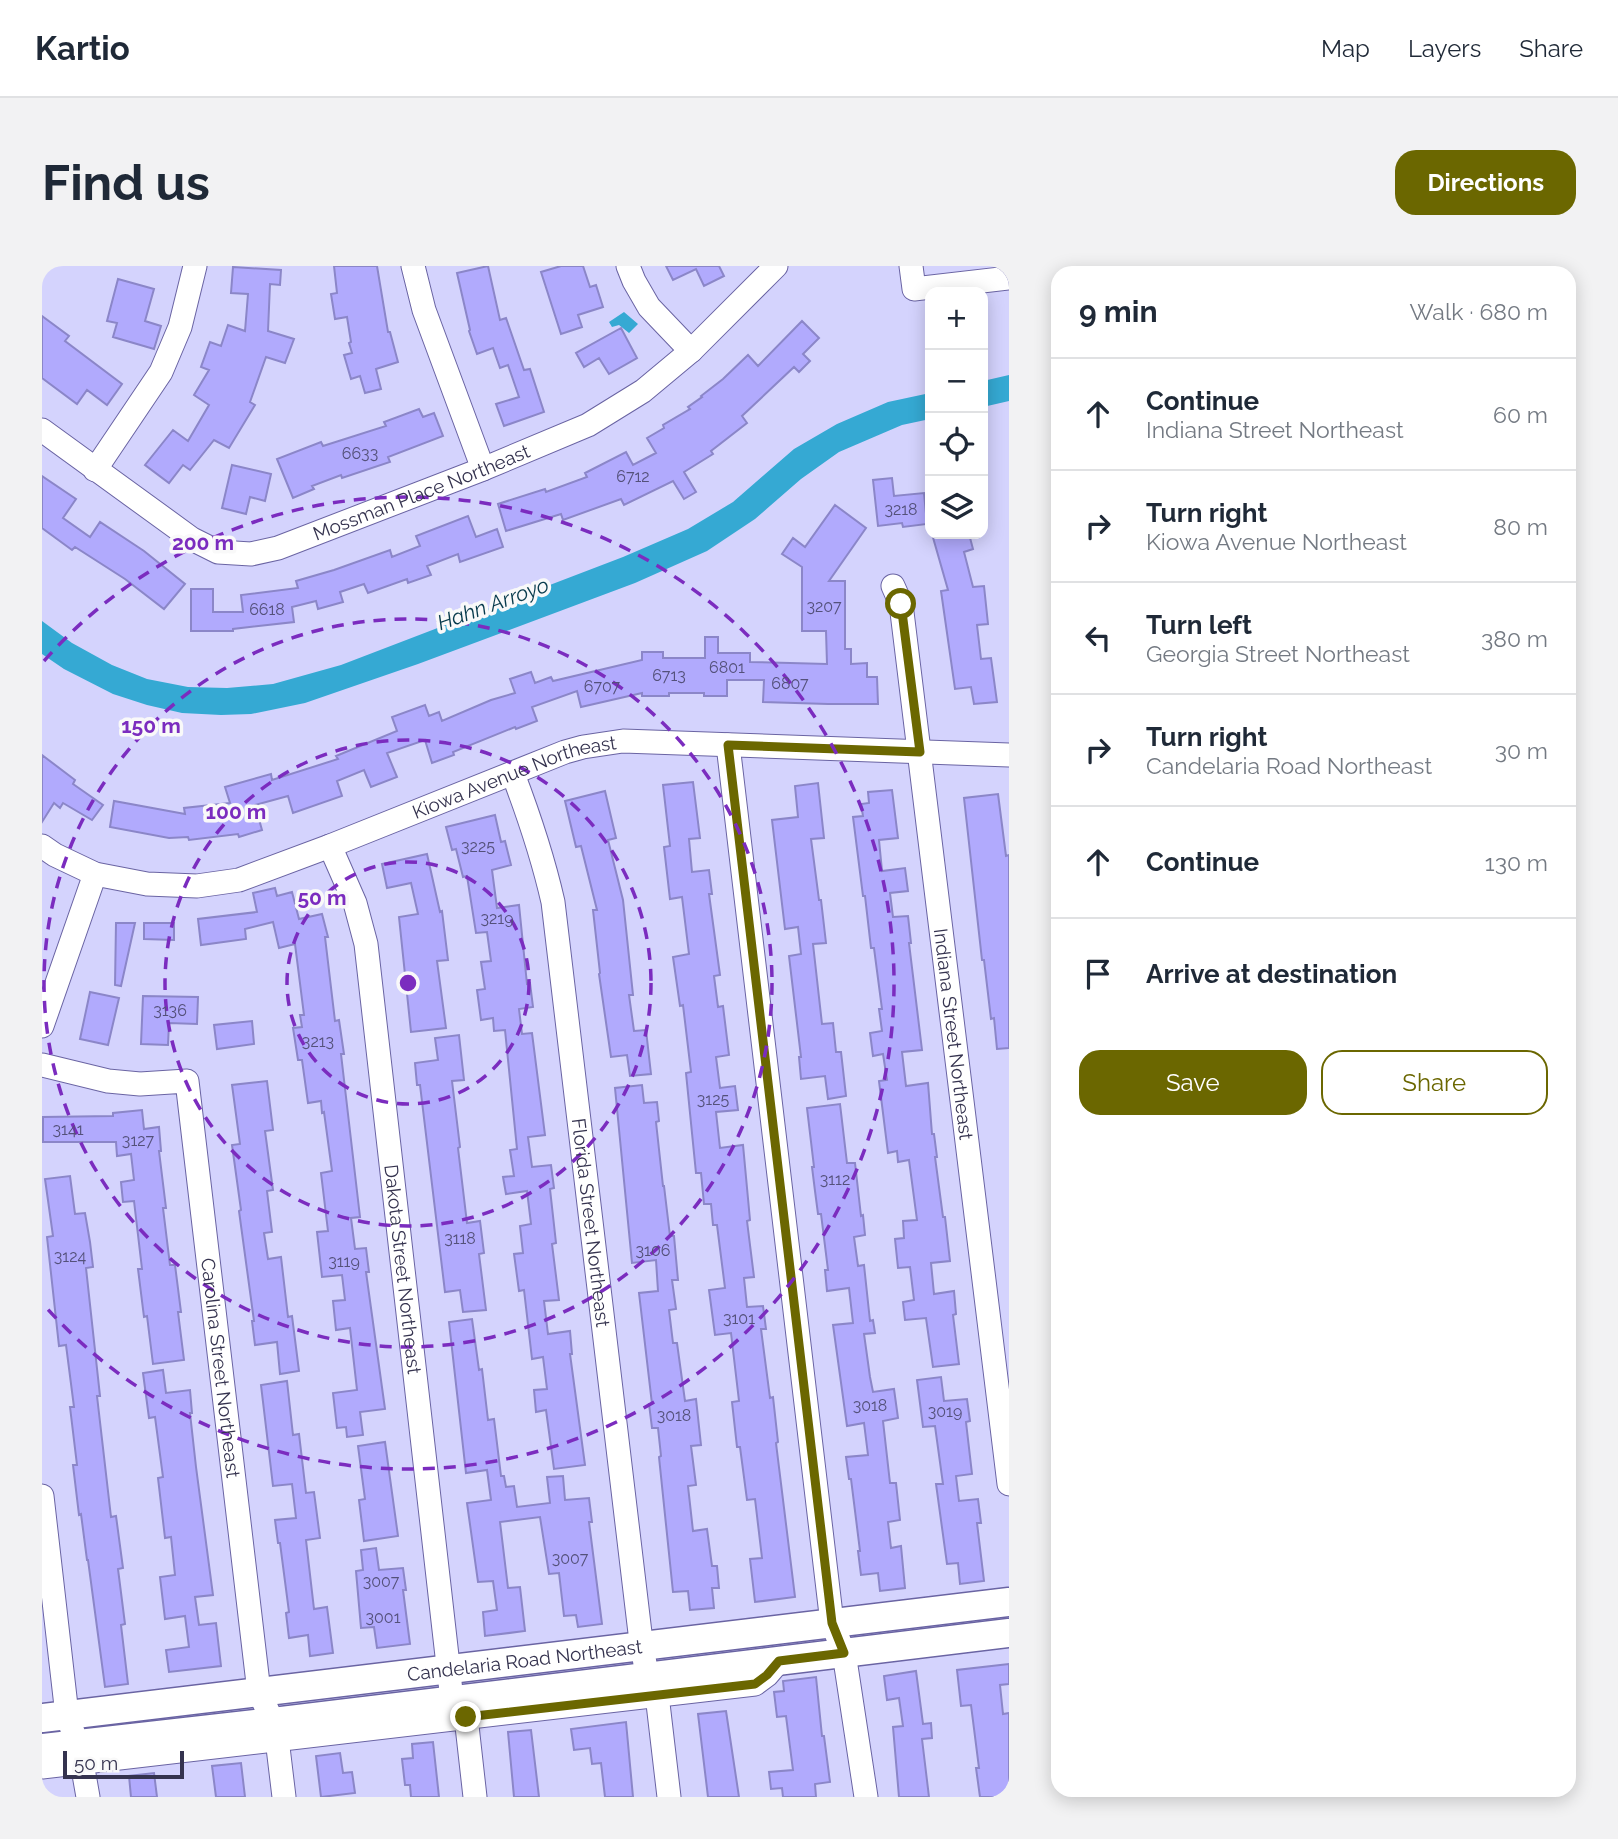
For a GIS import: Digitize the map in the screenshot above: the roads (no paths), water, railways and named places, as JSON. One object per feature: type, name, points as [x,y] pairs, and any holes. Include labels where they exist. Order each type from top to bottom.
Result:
[{"type":"main road","name":"Candelaria Road Northeast","points":[[55,1716],[1009,1602]]},
{"type":"main road","name":"Candelaria Road Northeast","points":[[42,1748],[80,1754],[275,1731],[652,1686],[779,1661],[1009,1633]]},
{"type":"street","points":[[95,470],[161,372],[180,327],[195,266]]},
{"type":"street","points":[[413,266],[424,310],[483,469]]},
{"type":"street","points":[[628,266],[649,307],[691,351]]},
{"type":"street","name":"Mossman Place Northeast","points":[[42,430],[192,540],[218,552],[251,554],[278,548],[483,469],[588,425],[643,391],[691,351],[776,266]]},
{"type":"street","points":[[911,266],[914,289],[1009,278]]},
{"type":"street","name":"Indiana Street Northeast","points":[[893,586],[901,604],[1009,1484]]},
{"type":"street","name":"Kiowa Avenue Northeast","points":[[42,846],[95,874],[146,884],[197,886],[239,880],[583,747],[622,741],[1009,755]]},
{"type":"street","points":[[728,745],[832,1623],[844,1653],[866,1797]]},
{"type":"street","name":"Florida Street Northeast","points":[[513,774],[534,830],[553,902],[641,1646],[652,1686],[669,1797]]},
{"type":"street","name":"Dakota Street Northeast","points":[[330,846],[355,903],[366,944],[448,1670],[459,1708],[475,1797]]},
{"type":"street","points":[[42,1026],[95,874]]},
{"type":"street","name":"Carolina Street Northeast","points":[[42,1065],[119,1082],[141,1084],[187,1081],[259,1692],[275,1731],[284,1797]]},
{"type":"street","points":[[42,1496],[55,1716],[80,1754],[88,1797]]},
{"type":"street","points":[[42,1768],[80,1754]]},
{"type":"water","points":[[624,312],[638,324],[629,333],[619,325],[612,327],[609,322]]},
{"type":"water","points":[[1009,375],[1009,401],[988,406],[988,380]]},
{"type":"water","points":[[925,394],[925,420],[902,425],[839,452],[801,479],[755,519],[707,551],[635,583],[305,703],[251,714],[182,713],[113,694],[64,669],[42,654],[42,621],[72,643],[112,665],[147,679],[188,687],[227,688],[273,684],[341,665],[623,557],[688,529],[733,502],[794,449],[837,424],[888,402]]},
{"type":"water label","name":"Hahn Arroyo","points":[[493,604]]}]
